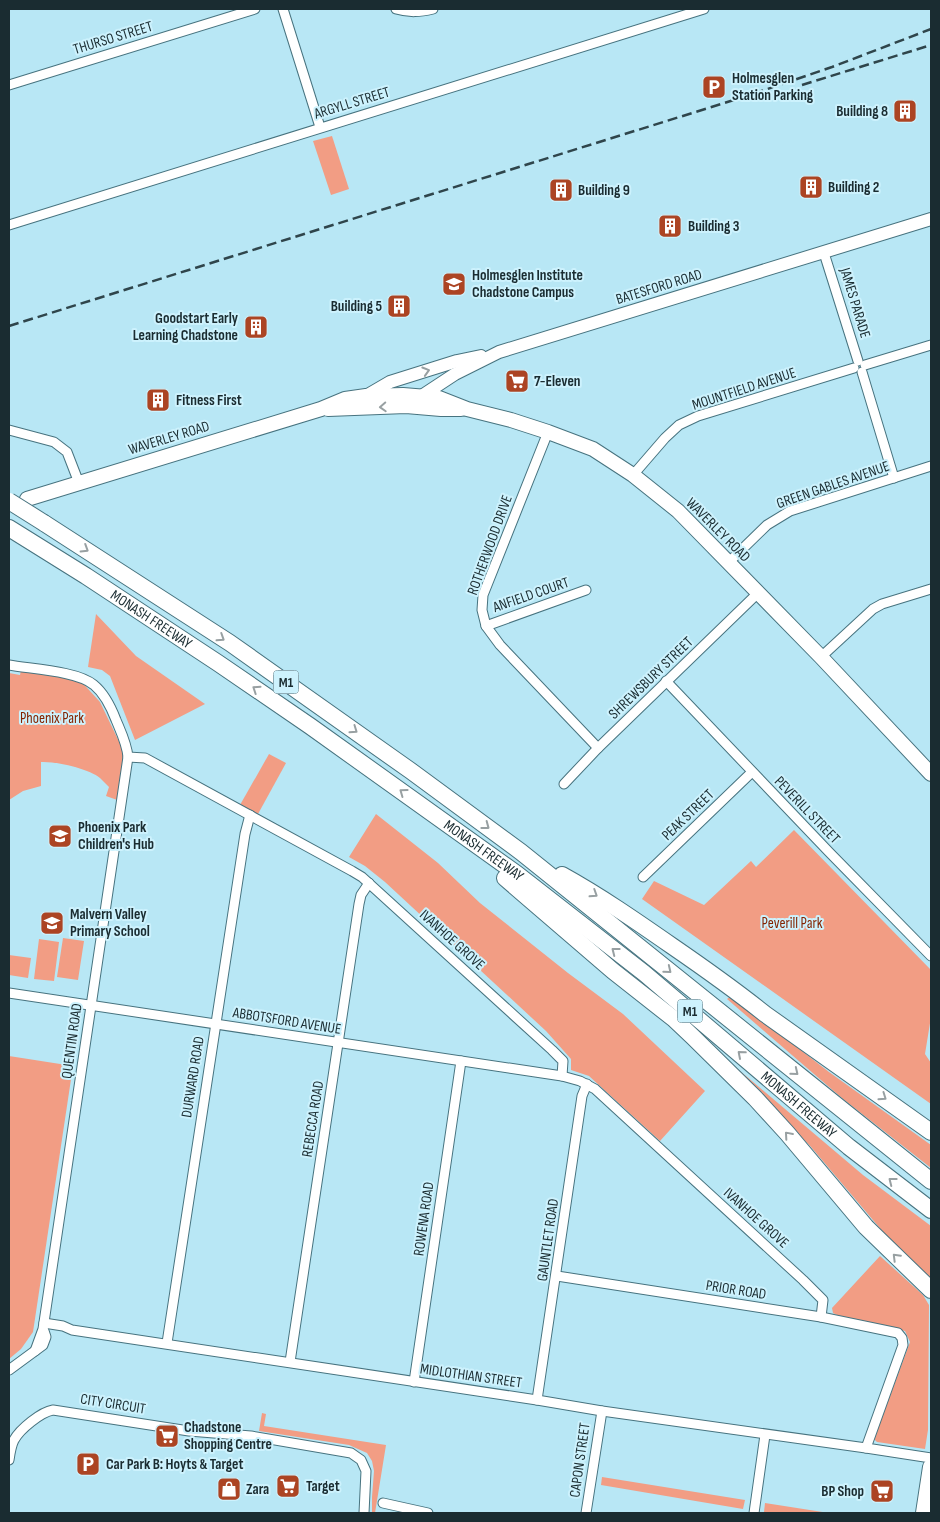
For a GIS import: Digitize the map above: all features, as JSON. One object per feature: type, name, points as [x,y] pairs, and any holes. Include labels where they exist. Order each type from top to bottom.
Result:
[{"type":"highway","name":"MONASH FREEWAY","points":[[9,501],[238,649],[411,771],[521,852],[931,1181]]},
{"type":"highway","name":"MONASH FREEWAY","points":[[12,530],[218,663],[310,726],[517,874],[644,973],[849,1147],[931,1210]]},
{"type":"highway","points":[[443,821],[498,872],[613,971],[674,1019],[699,1043],[755,1098],[787,1133],[866,1228],[931,1290]]},
{"type":"highway","points":[[521,852],[583,887],[646,928],[739,993],[765,1014],[923,1122],[931,1132]]},
{"type":"highway","points":[[924,1513],[931,1467]]},
{"type":"main road","name":"BATESFORD ROAD","points":[[406,406],[455,374],[499,352],[931,219]]},
{"type":"main road","points":[[366,396],[390,382],[457,361],[499,352]]},
{"type":"main road","name":"WAVERLEY ROAD","points":[[27,499],[321,409],[345,399],[391,395],[444,399],[467,409],[511,420],[593,449],[633,475],[678,511],[729,562],[931,774]]},
{"type":"main road","name":"WAVERLEY ROAD","points":[[321,409],[406,406],[467,409]]},
{"type":"main road","name":"WAVERLEY ROAD","points":[[901,742],[931,763]]},
{"type":"street","name":"THURSO STREET","points":[[9,86],[255,9]]},
{"type":"street","points":[[283,9],[320,127]]},
{"type":"street","points":[[396,9],[408,12],[433,9]]},
{"type":"street","name":"ARGYLL STREET","points":[[9,225],[685,12],[704,9]]},
{"type":"street","name":"JAMES PARADE","points":[[824,253],[894,478]]},
{"type":"street","name":"MOUNTFIELD AVENUE","points":[[633,475],[665,438],[679,425],[698,416],[931,345]]},
{"type":"street","points":[[9,430],[54,442],[67,452],[79,483]]},
{"type":"street","name":"ROTHERWOOD DRIVE","points":[[548,432],[483,595],[482,610],[486,626],[500,645],[598,748]]},
{"type":"street","name":"GREEN GABLES AVENUE","points":[[729,562],[767,525],[790,511],[931,466]]},
{"type":"street","points":[[821,657],[873,609],[882,604],[931,589]]},
{"type":"street","name":"ANFIELD COURT","points":[[486,626],[586,590]]},
{"type":"street","name":"SHREWSBURY STREET","points":[[564,784],[666,681],[758,593]]},
{"type":"street","points":[[9,666],[76,676],[92,683],[102,692],[110,705],[125,743],[128,757]]},
{"type":"street","name":"PEVERILL STREET","points":[[666,681],[931,956]]},
{"type":"street","name":"IVANHOE GROVE","points":[[128,757],[145,758],[352,871],[369,883],[552,1050],[563,1061],[562,1076],[587,1084],[803,1280],[823,1300],[821,1317]]},
{"type":"street","name":"QUENTIN ROAD","points":[[9,1370],[35,1351],[44,1326],[128,757]]},
{"type":"street","name":"PEAK STREET","points":[[643,877],[752,772]]},
{"type":"street","name":"DURWARD ROAD","points":[[167,1343],[215,1024],[245,834],[250,815]]},
{"type":"street","name":"REBECCA ROAD","points":[[290,1362],[339,1043],[358,904],[361,895],[369,883]]},
{"type":"street","name":"ABBOTSFORD AVENUE","points":[[9,993],[562,1076]]},
{"type":"street","name":"ROWENA ROAD","points":[[414,1382],[461,1061]]},
{"type":"street","name":"GAUNTLET ROAD","points":[[537,1400],[582,1096],[587,1084]]},
{"type":"street","name":"PRIOR ROAD","points":[[556,1276],[821,1317],[898,1333],[904,1345],[866,1448]]},
{"type":"street","name":"MIDLOTHIAN STREET","points":[[44,1326],[62,1332],[72,1330],[167,1343],[602,1411],[931,1458]]},
{"type":"street","name":"CITY CIRCUIT","points":[[9,1460],[16,1436],[42,1414],[53,1410],[189,1431],[206,1431],[256,1437],[332,1449],[355,1455],[363,1463],[366,1471],[364,1513]]},
{"type":"street","name":"CAPON STREET","points":[[586,1513],[602,1411]]},
{"type":"street","points":[[754,1513],[765,1434]]},
{"type":"street","points":[[383,1503],[428,1513]]},
{"type":"green space","points":[[332,136],[349,189],[331,195],[313,141]]},
{"type":"green space","points":[[96,614],[136,656],[205,704],[135,740],[110,676],[102,670],[88,667]]},
{"type":"green space","name":"Phoenix Park","points":[[21,670],[79,679],[100,702],[126,756],[120,801],[106,796],[109,787],[95,775],[72,766],[47,762],[41,762],[41,786],[23,791],[9,800],[9,673],[20,675]]},
{"type":"green space","points":[[269,754],[286,763],[258,814],[240,805]]},
{"type":"green space","points":[[376,814],[438,863],[480,903],[623,1014],[705,1091],[660,1141],[589,1076],[571,1070],[571,1059],[546,1031],[385,882],[365,866],[349,857]]},
{"type":"green space","name":"Peverill Park","points":[[794,830],[931,970],[931,1017],[925,1054],[931,1063],[931,1104],[642,899],[654,881],[704,905],[751,861],[756,867]]},
{"type":"green space","points":[[63,938],[84,941],[78,980],[57,977]]},
{"type":"green space","points":[[39,939],[59,942],[54,981],[34,979]]},
{"type":"green space","points":[[9,955],[31,958],[28,978],[9,975]]},
{"type":"green space","points":[[731,996],[829,1072],[931,1145],[931,1168],[843,1099],[727,999]]},
{"type":"green space","points":[[9,1056],[73,1066],[33,1332],[21,1349],[9,1359]]},
{"type":"green space","points":[[733,1065],[863,1175],[931,1226],[931,1280],[895,1246],[811,1147]]},
{"type":"green space","points":[[880,1256],[923,1295],[929,1305],[928,1430],[925,1449],[877,1442],[874,1439],[910,1342],[905,1331],[833,1313],[832,1308]]},
{"type":"green space","points":[[262,1413],[266,1414],[264,1426],[386,1445],[375,1513],[372,1513],[374,1471],[372,1461],[367,1453],[349,1445],[259,1431]]},
{"type":"green space","points":[[602,1477],[745,1500],[743,1509],[601,1485]]},
{"type":"green space","points":[[765,1503],[829,1513],[769,1513],[764,1512]]},
{"type":"railway","points":[[9,326],[750,95],[832,67],[931,29]]},
{"type":"railway","points":[[802,85],[931,45]]},
{"type":"place","name":"Holmesglen Station Parking","points":[[714,87]]},
{"type":"place","name":"Building 8","points":[[905,111]]},
{"type":"place","name":"Building 2","points":[[811,187]]},
{"type":"place","name":"Building 9","points":[[561,190]]},
{"type":"place","name":"Building 3","points":[[670,226]]},
{"type":"place","name":"Holmesglen Institute Chadstone Campus","points":[[454,284]]},
{"type":"place","name":"Building 5","points":[[399,306]]},
{"type":"place","name":"Goodstart Early Learning Chadstone","points":[[256,327]]},
{"type":"place","name":"7-Eleven","points":[[517,381]]},
{"type":"place","name":"Fitness First","points":[[158,400]]},
{"type":"place","name":"Phoenix Park Children's Hub","points":[[60,836]]},
{"type":"place","name":"Malvern Valley Primary School","points":[[52,923]]},
{"type":"place","name":"Chadstone Shopping Centre","points":[[167,1436]]},
{"type":"place","name":"Car Park B: Hoyts & Target","points":[[88,1464]]},
{"type":"place","name":"Target","points":[[288,1486]]},
{"type":"place","name":"Zara","points":[[229,1489]]},
{"type":"place","name":"BP Shop","points":[[882,1491]]}]
